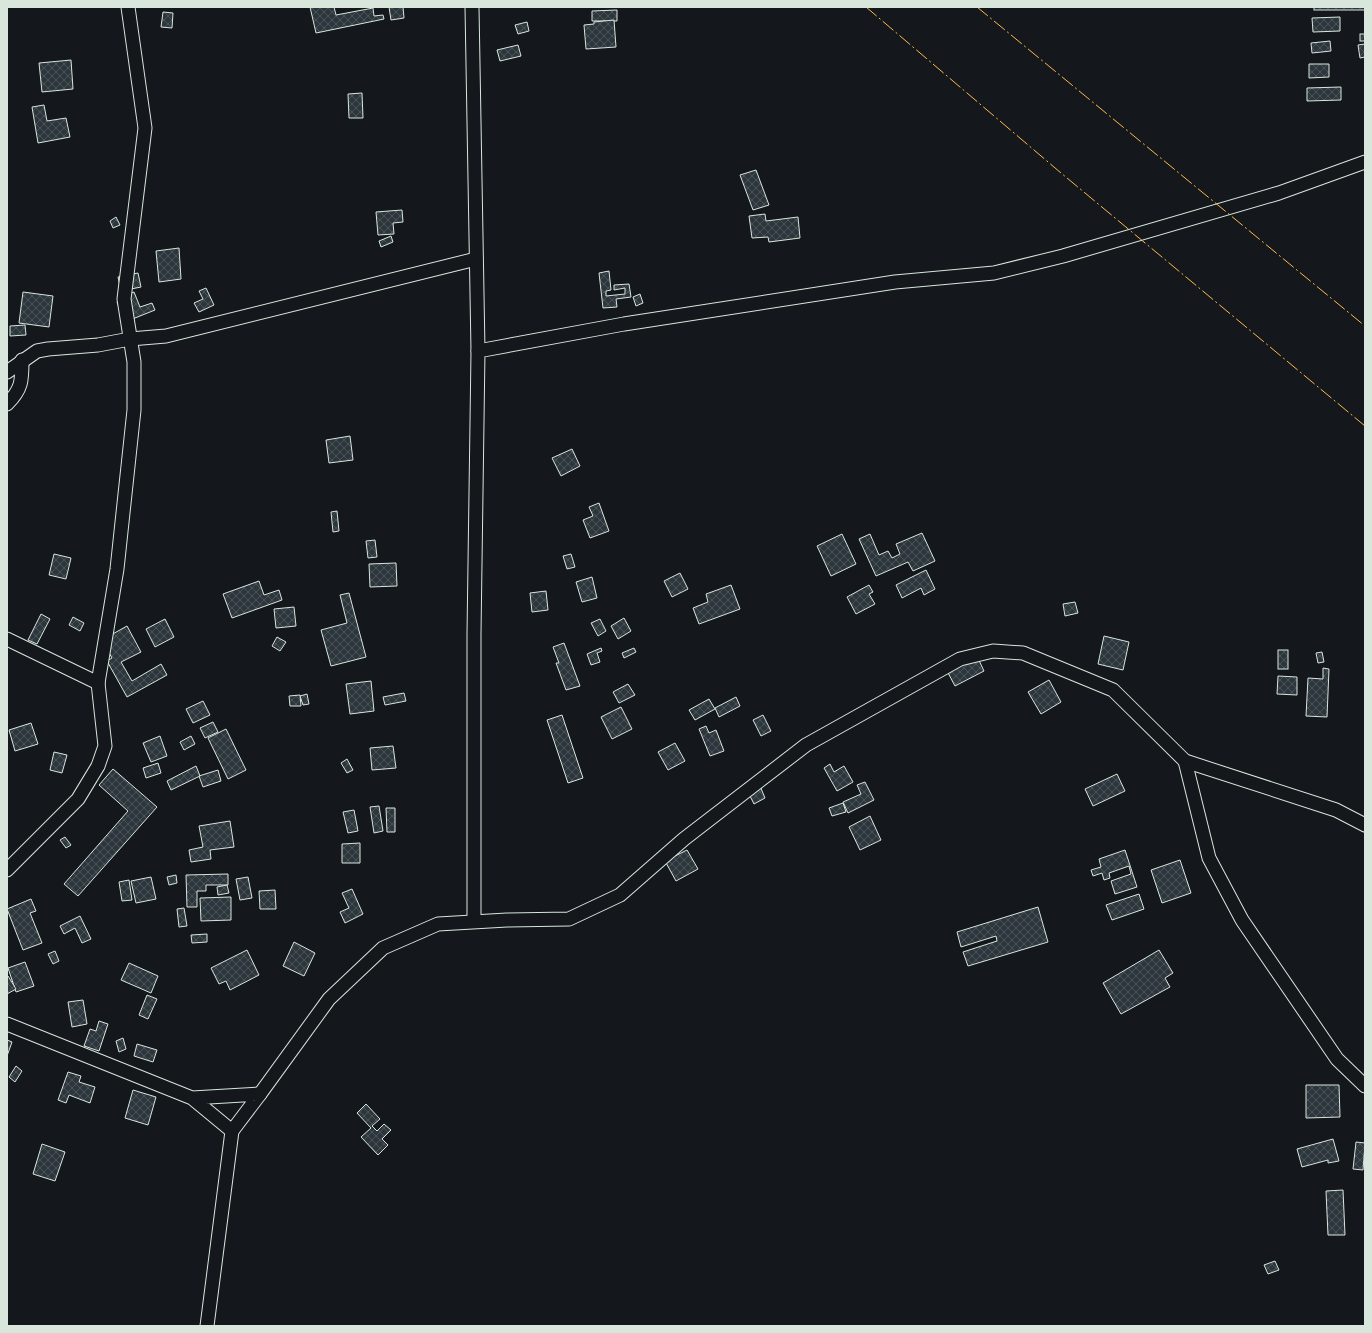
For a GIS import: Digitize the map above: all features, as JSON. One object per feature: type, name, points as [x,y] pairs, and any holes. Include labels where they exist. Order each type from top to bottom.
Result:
[{"type":"street","points":[[7,870],[78,799],[98,766],[105,746],[98,683],[117,569],[134,410],[134,362],[124,299],[145,128],[128,7]]},
{"type":"street","points":[[472,7],[478,351],[474,634],[474,922]]},
{"type":"street","points":[[478,351],[624,324],[895,282],[994,273],[1063,256],[1279,193],[1365,162]]},
{"type":"street","points":[[7,372],[22,360],[37,351],[166,336],[476,259]]},
{"type":"street","points":[[7,404],[16,395],[22,382],[22,360]]},
{"type":"street","points":[[7,639],[98,683]]},
{"type":"street","points":[[208,1326],[232,1131],[329,999],[382,948],[438,924],[569,919],[620,895],[684,839],[806,745],[960,659],[993,651],[1022,653],[1113,690],[1185,761],[1336,810],[1365,825]]},
{"type":"street","points":[[1185,761],[1209,858],[1242,920],[1337,1059],[1365,1086]]},
{"type":"street","points":[[7,1024],[192,1098],[232,1131]]},
{"type":"street","points":[[192,1098],[260,1094]]},
{"type":"building","points":[[310,7],[334,7],[336,15],[373,8],[374,16],[383,15],[384,19],[316,33]]},
{"type":"building","points":[[389,7],[403,7],[404,18],[391,20]]},
{"type":"building","points":[[1314,7],[1365,7],[1365,10],[1314,10]]},
{"type":"building","points":[[617,10],[617,21],[592,21],[592,11]]},
{"type":"building","points":[[163,12],[173,13],[172,28],[161,27]]},
{"type":"building","points":[[1340,17],[1340,31],[1313,32],[1312,18]]},
{"type":"building","points":[[614,20],[616,47],[586,49],[584,25],[594,24],[594,22]]},
{"type":"building","points":[[527,22],[529,31],[518,34],[515,25]]},
{"type":"building","points":[[1360,34],[1365,34],[1365,41],[1360,41]]},
{"type":"building","points":[[1330,41],[1331,51],[1312,53],[1311,43]]},
{"type":"building","points":[[1365,44],[1365,57],[1360,58],[1358,45]]},
{"type":"building","points":[[518,45],[521,56],[500,61],[497,50]]},
{"type":"building","points":[[71,60],[73,89],[42,92],[39,63]]},
{"type":"building","points":[[1309,64],[1329,64],[1329,77],[1309,78]]},
{"type":"building","points":[[1341,87],[1341,100],[1307,101],[1307,88]]},
{"type":"building","points":[[362,93],[363,118],[349,118],[348,94]]},
{"type":"building","points":[[44,105],[47,121],[66,118],[70,137],[38,143],[32,107]]},
{"type":"building","points":[[756,170],[769,205],[753,210],[740,175]]},
{"type":"building","points":[[402,210],[403,222],[393,223],[394,234],[378,235],[376,212]]},
{"type":"building","points":[[765,214],[766,221],[798,217],[800,238],[769,242],[768,237],[752,238],[749,216]]},
{"type":"building","points":[[116,217],[120,225],[113,228],[110,221]]},
{"type":"building","points":[[391,236],[393,242],[381,247],[379,241]]},
{"type":"building","points":[[179,248],[181,279],[159,282],[156,251]]},
{"type":"building","points":[[609,271],[611,290],[606,291],[606,296],[625,294],[625,288],[614,290],[614,285],[629,284],[631,297],[616,299],[617,307],[603,308],[599,273]]},
{"type":"building","points":[[138,273],[141,287],[121,291],[118,277]]},
{"type":"building","points":[[206,288],[214,305],[199,312],[194,303],[203,299],[199,291]]},
{"type":"building","points":[[23,292],[53,296],[49,327],[19,323]]},
{"type":"building","points":[[134,292],[140,307],[152,303],[155,310],[125,322],[117,302],[128,299],[126,295]]},
{"type":"building","points":[[640,294],[643,303],[636,306],[633,297]]},
{"type":"building","points":[[25,325],[26,335],[10,336],[10,326]]},
{"type":"building","points":[[350,436],[353,460],[329,463],[326,440]]},
{"type":"building","points":[[572,449],[580,466],[561,476],[552,458]]},
{"type":"building","points":[[599,503],[609,531],[590,538],[583,520],[593,516],[589,507]]},
{"type":"building","points":[[337,511],[339,531],[333,532],[331,512]]},
{"type":"building","points":[[922,533],[935,561],[913,571],[908,562],[876,576],[859,539],[870,534],[879,555],[888,551],[892,558],[900,554],[896,544]]},
{"type":"building","points":[[842,534],[856,564],[831,576],[817,546]]},
{"type":"building","points":[[375,540],[377,557],[368,558],[366,541]]},
{"type":"building","points":[[54,554],[71,558],[66,579],[49,575]]},
{"type":"building","points":[[571,554],[575,567],[567,569],[563,556]]},
{"type":"building","points":[[396,563],[397,586],[370,587],[369,564]]},
{"type":"building","points":[[926,570],[935,589],[924,595],[921,588],[902,598],[896,585]]},
{"type":"building","points":[[680,573],[688,589],[672,597],[664,581]]},
{"type":"building","points":[[592,577],[597,598],[582,602],[576,582]]},
{"type":"building","points":[[259,581],[264,595],[279,590],[282,600],[232,618],[223,594]]},
{"type":"building","points":[[731,585],[740,609],[699,624],[693,608],[708,602],[706,594]]},
{"type":"building","points":[[869,585],[873,592],[869,594],[875,604],[856,614],[847,597]]},
{"type":"building","points":[[546,591],[548,610],[532,612],[530,593]]},
{"type":"building","points":[[349,593],[366,657],[331,666],[321,630],[347,623],[340,595]]},
{"type":"building","points":[[1075,602],[1078,613],[1065,616],[1063,604]]},
{"type":"building","points":[[294,607],[296,626],[276,628],[274,609]]},
{"type":"building","points":[[41,614],[50,619],[37,644],[28,640]]},
{"type":"building","points":[[73,617],[84,623],[80,631],[69,625]]},
{"type":"building","points":[[624,618],[631,631],[618,639],[611,626]]},
{"type":"building","points":[[165,619],[174,637],[155,647],[146,629]]},
{"type":"building","points":[[600,619],[606,631],[598,636],[591,623]]},
{"type":"building","points":[[127,626],[141,652],[121,662],[132,681],[161,664],[167,675],[127,697],[107,661],[112,658],[102,640]]},
{"type":"building","points":[[1104,636],[1129,642],[1123,670],[1098,664]]},
{"type":"building","points":[[277,637],[286,642],[280,651],[272,646]]},
{"type":"building","points":[[564,643],[580,686],[566,690],[556,663],[559,663],[553,647]]},
{"type":"building","points":[[601,648],[602,651],[597,653],[600,662],[591,665],[587,654]]},
{"type":"building","points":[[634,648],[636,652],[624,658],[622,653]]},
{"type":"building","points":[[1278,650],[1288,650],[1288,669],[1278,669]]},
{"type":"building","points":[[1322,652],[1324,662],[1318,663],[1316,653]]},
{"type":"building","points":[[976,654],[984,671],[955,686],[946,669]]},
{"type":"building","points":[[1323,668],[1329,669],[1327,717],[1306,716],[1308,678],[1323,679]]},
{"type":"building","points":[[1278,676],[1297,677],[1297,695],[1277,694]]},
{"type":"building","points":[[1049,680],[1061,702],[1041,714],[1028,692]]},
{"type":"building","points":[[371,681],[374,711],[350,714],[346,684]]},
{"type":"building","points":[[628,684],[635,695],[619,703],[613,692]]},
{"type":"building","points":[[404,693],[406,701],[385,705],[383,697]]},
{"type":"building","points":[[307,694],[309,704],[303,705],[300,696]]},
{"type":"building","points":[[300,695],[301,706],[290,706],[289,696]]},
{"type":"building","points":[[736,697],[740,706],[719,717],[715,708]]},
{"type":"building","points":[[709,699],[715,709],[695,720],[689,710]]},
{"type":"building","points":[[203,701],[210,715],[193,723],[186,709]]},
{"type":"building","points":[[621,707],[632,729],[612,739],[601,717]]},
{"type":"building","points":[[562,715],[583,778],[568,783],[547,720]]},
{"type":"building","points":[[763,715],[771,731],[761,736],[753,720]]},
{"type":"building","points":[[213,722],[218,732],[205,738],[200,728]]},
{"type":"building","points":[[31,723],[38,744],[15,751],[9,730]]},
{"type":"building","points":[[706,726],[709,733],[716,730],[724,751],[710,756],[699,729]]},
{"type":"building","points":[[226,729],[246,770],[228,779],[208,738]]},
{"type":"building","points":[[160,736],[167,756],[151,762],[143,743]]},
{"type":"building","points":[[191,736],[195,744],[184,750],[180,742]]},
{"type":"building","points":[[675,743],[685,761],[668,770],[658,752]]},
{"type":"building","points":[[393,746],[396,768],[372,770],[370,748]]},
{"type":"building","points":[[54,752],[67,755],[62,773],[50,770]]},
{"type":"building","points":[[347,759],[353,770],[347,773],[341,763]]},
{"type":"building","points":[[158,763],[161,773],[146,778],[143,768]]},
{"type":"building","points":[[830,764],[834,772],[844,766],[853,782],[837,791],[824,768]]},
{"type":"building","points":[[196,766],[200,776],[171,790],[167,781]]},
{"type":"building","points":[[113,769],[157,807],[78,896],[64,884],[128,811],[99,785]]},
{"type":"building","points":[[218,770],[221,781],[203,787],[199,776]]},
{"type":"building","points":[[1117,774],[1125,791],[1093,806],[1085,789]]},
{"type":"building","points":[[865,782],[874,800],[848,813],[843,802],[861,794],[857,785]]},
{"type":"building","points":[[744,784],[760,786],[765,798],[754,804]]},
{"type":"building","points":[[843,803],[846,812],[832,816],[829,808]]},
{"type":"building","points":[[379,806],[383,831],[374,833],[370,807]]},
{"type":"building","points":[[386,808],[395,808],[395,832],[387,832]]},
{"type":"building","points":[[354,810],[358,831],[348,833],[343,812]]},
{"type":"building","points":[[870,816],[881,840],[860,850],[849,827]]},
{"type":"building","points":[[230,821],[234,847],[210,850],[211,859],[191,862],[189,850],[203,847],[199,826]]},
{"type":"building","points":[[65,837],[71,845],[66,848],[60,840]]},
{"type":"building","points":[[360,843],[360,863],[342,863],[342,844]]},
{"type":"building","points":[[687,850],[698,869],[676,881],[665,861]]},
{"type":"building","points":[[1125,850],[1137,887],[1115,894],[1111,881],[1131,874],[1129,866],[1109,873],[1110,878],[1104,880],[1102,873],[1093,876],[1091,870],[1101,867],[1099,859]]},
{"type":"building","points":[[1180,860],[1191,893],[1162,903],[1151,870]]},
{"type":"building","points":[[228,874],[228,885],[206,885],[206,891],[197,891],[197,907],[187,907],[186,875]]},
{"type":"building","points":[[176,875],[177,883],[169,885],[167,877]]},
{"type":"building","points":[[151,877],[156,899],[136,903],[131,881]]},
{"type":"building","points":[[248,877],[252,898],[240,900],[236,879]]},
{"type":"building","points":[[129,880],[132,900],[122,901],[119,882]]},
{"type":"building","points":[[227,885],[229,893],[218,895],[217,887]]},
{"type":"building","points":[[352,889],[363,914],[345,923],[340,912],[349,908],[342,893]]},
{"type":"building","points":[[275,890],[276,909],[260,909],[259,891]]},
{"type":"building","points":[[1139,894],[1144,909],[1112,920],[1106,905]]},
{"type":"building","points":[[231,897],[231,920],[201,921],[200,898]]},
{"type":"building","points":[[31,899],[36,911],[30,913],[42,943],[23,950],[7,909]]},
{"type":"building","points":[[1038,907],[1048,942],[968,966],[963,952],[997,941],[996,936],[961,947],[957,932]]},
{"type":"building","points":[[184,908],[187,926],[179,927],[177,909]]},
{"type":"building","points":[[80,916],[91,939],[82,943],[75,928],[64,934],[60,926]]},
{"type":"building","points":[[207,934],[207,942],[192,943],[191,935]]},
{"type":"building","points":[[294,942],[315,953],[304,976],[283,966]]},
{"type":"building","points":[[247,950],[259,975],[230,990],[226,981],[219,984],[211,968]]},
{"type":"building","points":[[1159,950],[1173,973],[1165,978],[1170,987],[1121,1014],[1103,983]]},
{"type":"building","points":[[55,951],[59,961],[53,964],[48,954]]},
{"type":"building","points":[[25,962],[34,986],[16,992],[8,968]]},
{"type":"building","points":[[129,963],[158,976],[151,993],[121,980]]},
{"type":"building","points":[[8,976],[16,989],[7,994],[7,977]]},
{"type":"building","points":[[147,995],[157,999],[148,1019],[139,1015]]},
{"type":"building","points":[[83,1000],[87,1024],[72,1027],[68,1002]]},
{"type":"building","points":[[99,1021],[108,1024],[99,1051],[84,1046],[90,1029],[96,1031]]},
{"type":"building","points":[[123,1038],[126,1049],[119,1052],[116,1041]]},
{"type":"building","points":[[7,1040],[12,1042],[7,1056]]},
{"type":"building","points":[[137,1044],[157,1050],[153,1062],[134,1056]]},
{"type":"building","points":[[16,1066],[22,1071],[15,1082],[9,1077]]},
{"type":"building","points":[[68,1072],[81,1076],[79,1082],[95,1087],[90,1103],[69,1095],[66,1103],[58,1100]]},
{"type":"building","points":[[1306,1085],[1339,1085],[1340,1117],[1306,1118]]},
{"type":"building","points":[[133,1090],[156,1097],[148,1125],[125,1118]]},
{"type":"building","points":[[366,1104],[380,1119],[372,1126],[377,1131],[384,1124],[391,1130],[382,1139],[388,1145],[378,1155],[361,1137],[371,1128],[357,1113]]},
{"type":"building","points":[[1333,1139],[1339,1161],[1328,1163],[1328,1160],[1302,1167],[1297,1149]]},
{"type":"building","points":[[1356,1142],[1365,1143],[1363,1170],[1353,1169]]},
{"type":"building","points":[[42,1144],[65,1152],[55,1181],[33,1174]]},
{"type":"building","points":[[1343,1190],[1345,1235],[1328,1235],[1326,1191]]},
{"type":"building","points":[[1275,1261],[1279,1270],[1268,1274],[1264,1265]]},
{"type":"power","points":[[866,7],[1061,173],[1365,426]]},
{"type":"power","points":[[977,7],[1365,326]]}]
